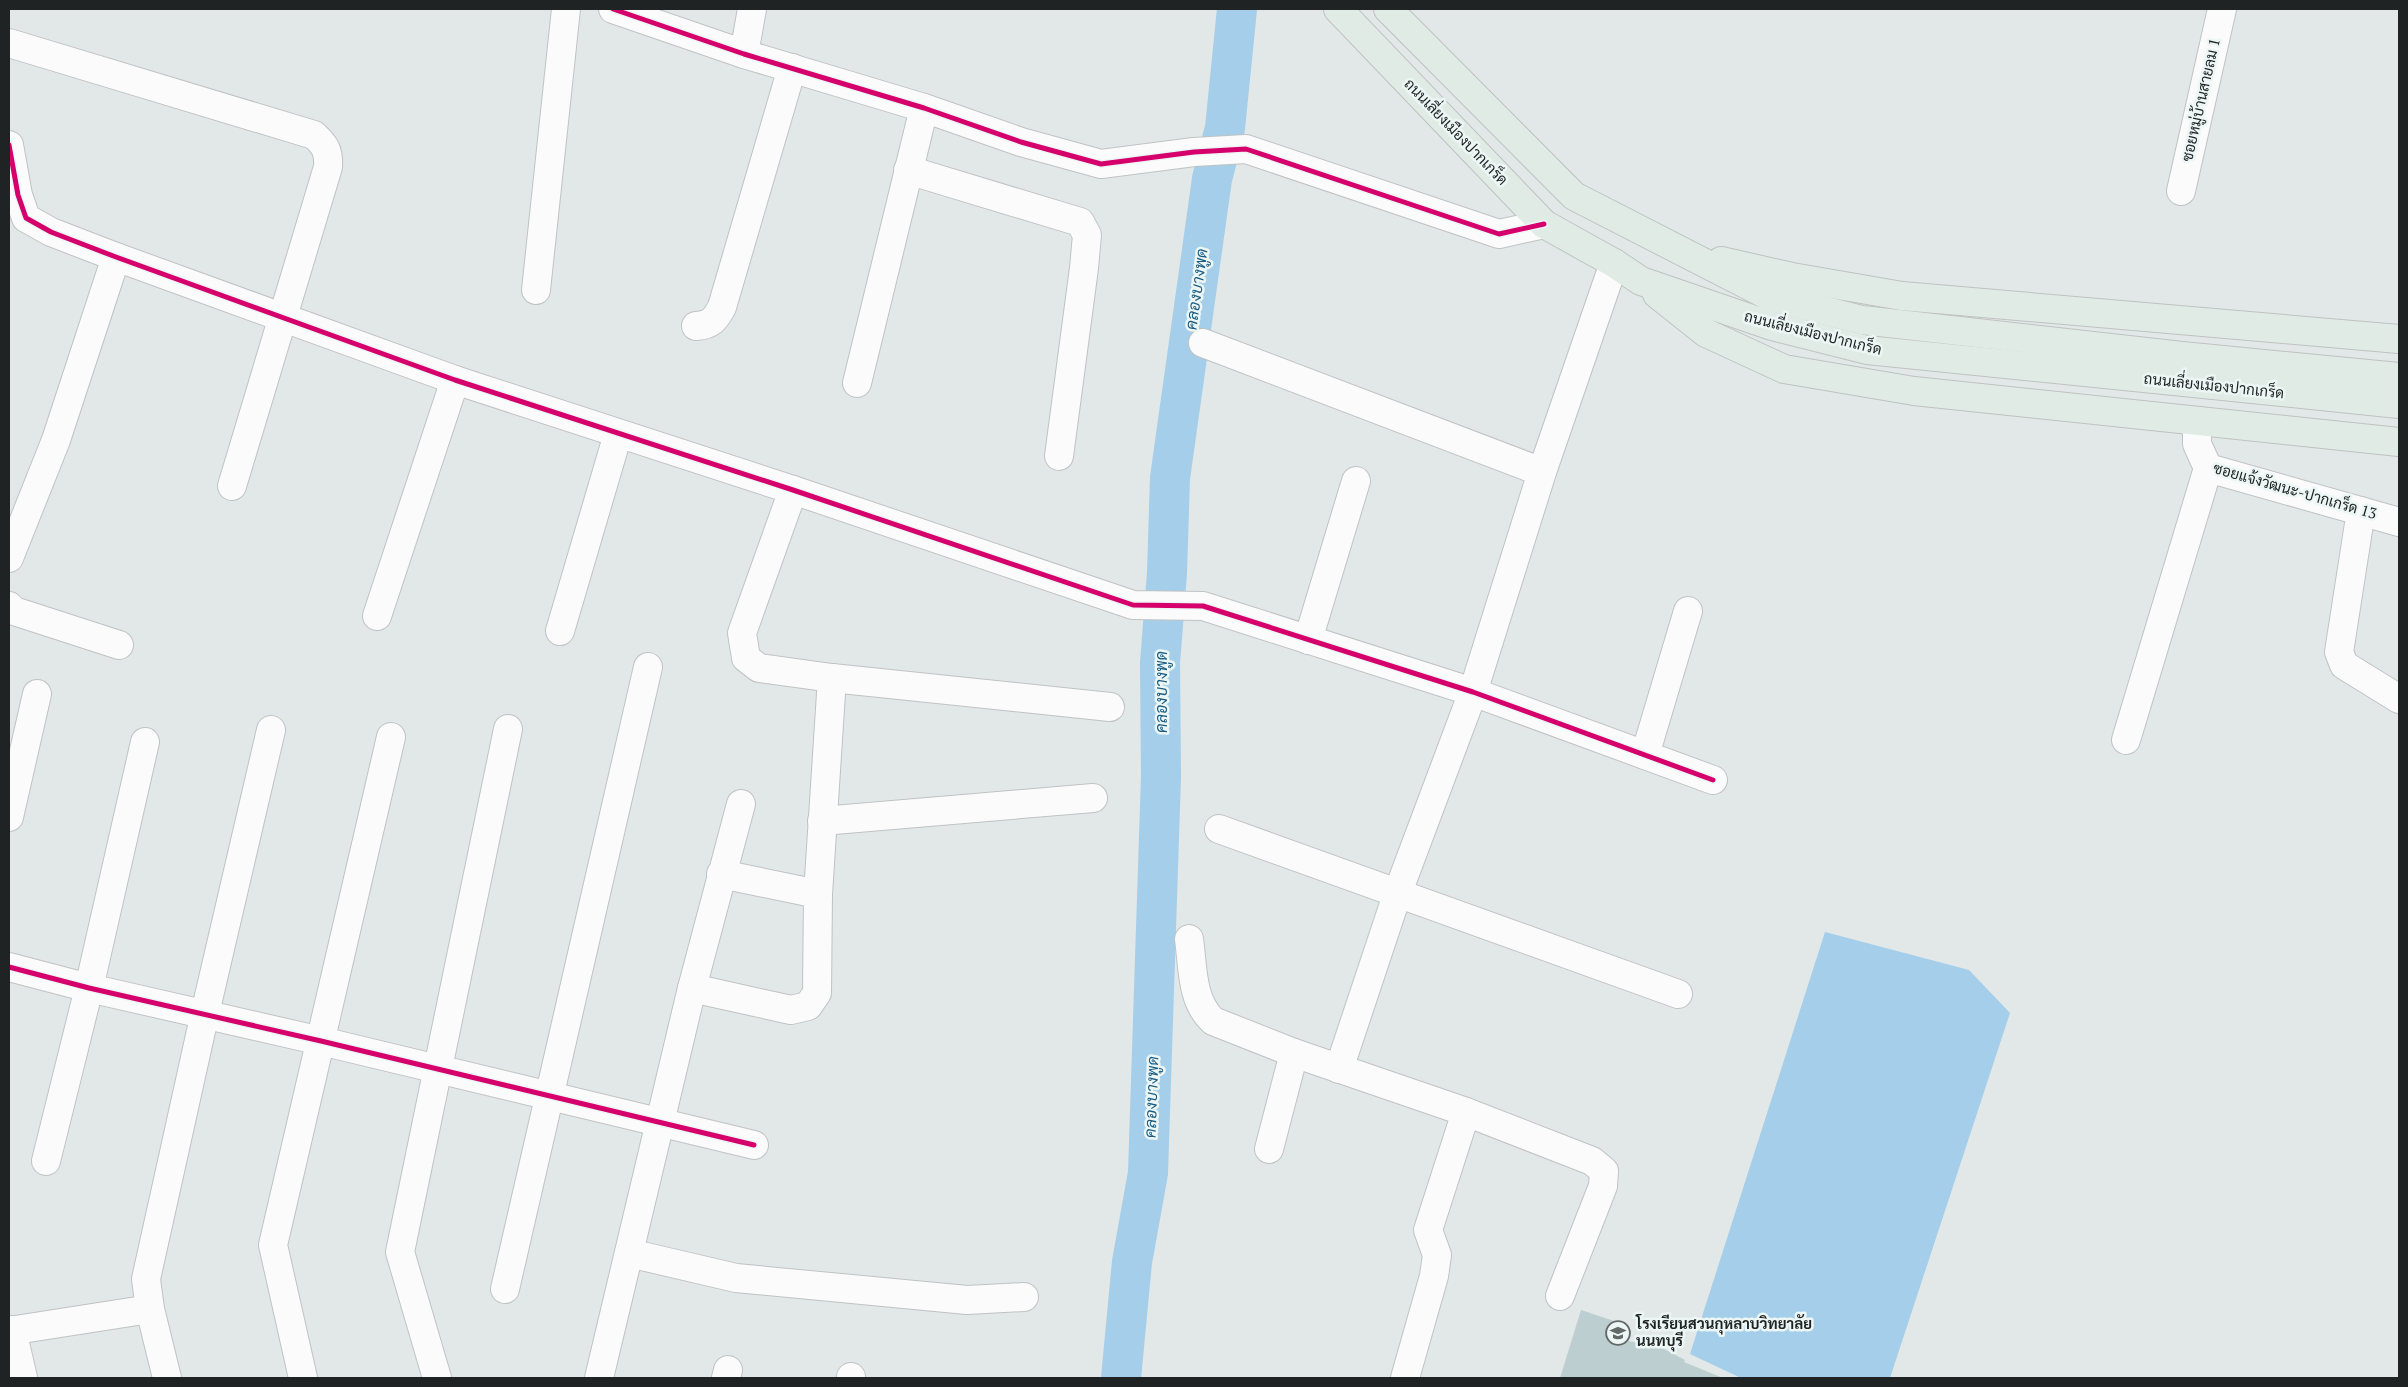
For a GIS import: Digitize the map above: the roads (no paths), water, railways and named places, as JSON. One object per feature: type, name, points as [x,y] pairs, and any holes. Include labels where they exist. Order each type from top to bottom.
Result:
[{"type":"main road","name":"ถนนเลี่ยงเมืองปากเกร็ด","points":[[1338,9],[1544,224],[1614,263],[1641,282],[1772,326],[1868,350],[2399,404]]},
{"type":"main road","name":"ถนนเลี่ยงเมืองปากเกร็ด","points":[[1391,10],[1574,196],[1771,297],[1862,320],[2399,378]]},
{"type":"main road","points":[[1680,252],[1792,277],[1902,296],[2399,339]]},
{"type":"main road","points":[[1641,282],[1706,333],[1784,368],[1914,391],[2399,442]]},
{"type":"street","points":[[536,290],[566,9]]},
{"type":"street","points":[[613,9],[744,54],[924,108],[1021,142],[1101,164],[1194,152],[1246,149],[1499,234],[1544,224]]},
{"type":"street","points":[[744,54],[752,9]]},
{"type":"street","name":"ซอยหมู่บ้านสายลม 1","points":[[2181,191],[2222,9]]},
{"type":"street","points":[[9,43],[314,135],[324,144],[328,155],[328,167],[232,486]]},
{"type":"street","points":[[696,326],[708,325],[714,320],[722,307],[792,68]]},
{"type":"street","points":[[856,383],[924,108]]},
{"type":"street","points":[[9,145],[18,195],[26,218],[51,232],[116,257],[454,380],[793,490],[1133,605],[1203,606],[1473,692],[1713,780]]},
{"type":"street","points":[[908,170],[1071,218],[1080,222],[1087,235],[1058,456]]},
{"type":"street","points":[[9,558],[56,440],[116,257]]},
{"type":"street","points":[[1339,1069],[1398,892],[1473,692],[1542,472],[1614,263]]},
{"type":"street","points":[[1203,343],[1542,472]]},
{"type":"street","points":[[377,616],[454,380]]},
{"type":"street","name":"ซอยแจ้งวัฒนะ-ปากเกร็ด 13","points":[[2197,421],[2197,444],[2208,468],[2399,522]]},
{"type":"street","points":[[560,632],[618,434]]},
{"type":"street","points":[[2126,740],[2208,468]]},
{"type":"street","points":[[1308,640],[1356,481]]},
{"type":"street","points":[[793,490],[742,633],[746,658],[758,668],[832,678],[1110,707]]},
{"type":"street","points":[[2361,511],[2340,658],[2344,665],[2399,699]]},
{"type":"street","points":[[9,606],[14,611],[119,644]]},
{"type":"street","points":[[1645,755],[1688,610]]},
{"type":"street","points":[[505,1289],[648,667]]},
{"type":"street","points":[[692,988],[791,1010],[808,1006],[817,993],[818,894],[832,678]]},
{"type":"street","points":[[9,817],[37,694]]},
{"type":"street","points":[[437,1378],[400,1252],[508,729]]},
{"type":"street","points":[[167,1378],[150,1309],[146,1280],[205,1013],[271,730]]},
{"type":"street","points":[[303,1378],[273,1245],[391,737]]},
{"type":"street","points":[[46,1160],[89,988],[145,742]]},
{"type":"street","points":[[822,821],[1093,798]]},
{"type":"street","points":[[599,1378],[692,988],[741,804]]},
{"type":"street","points":[[1219,829],[1678,994]]},
{"type":"street","points":[[721,874],[818,894]]},
{"type":"street","points":[[1189,939],[1196,998],[1203,1012],[1213,1021],[1294,1053],[1466,1112],[1592,1160],[1604,1171],[1603,1186],[1560,1296]]},
{"type":"street","points":[[9,967],[89,988],[205,1013],[754,1145]]},
{"type":"street","points":[[1269,1149],[1294,1053]]},
{"type":"street","points":[[1405,1378],[1434,1276],[1436,1255],[1428,1230],[1466,1112]]},
{"type":"street","points":[[629,1254],[736,1278],[967,1300],[1024,1297]]},
{"type":"street","points":[[23,1378],[10,1331],[150,1309]]},
{"type":"water","points":[[1825,932],[1969,970],[2010,1013],[1890,1378],[1741,1378],[1690,1354]]},
{"type":"waterway","name":"คลองบางพูด","points":[[1121,1378],[1132,1262],[1148,1173],[1161,776],[1160,663],[1167,573],[1170,478],[1212,179],[1225,128],[1237,9]]},
{"type":"place","name":"โรงเรียนสวนกุหลาบวิทยาลัย นนทบุรี","points":[[1618,1333]]}]
